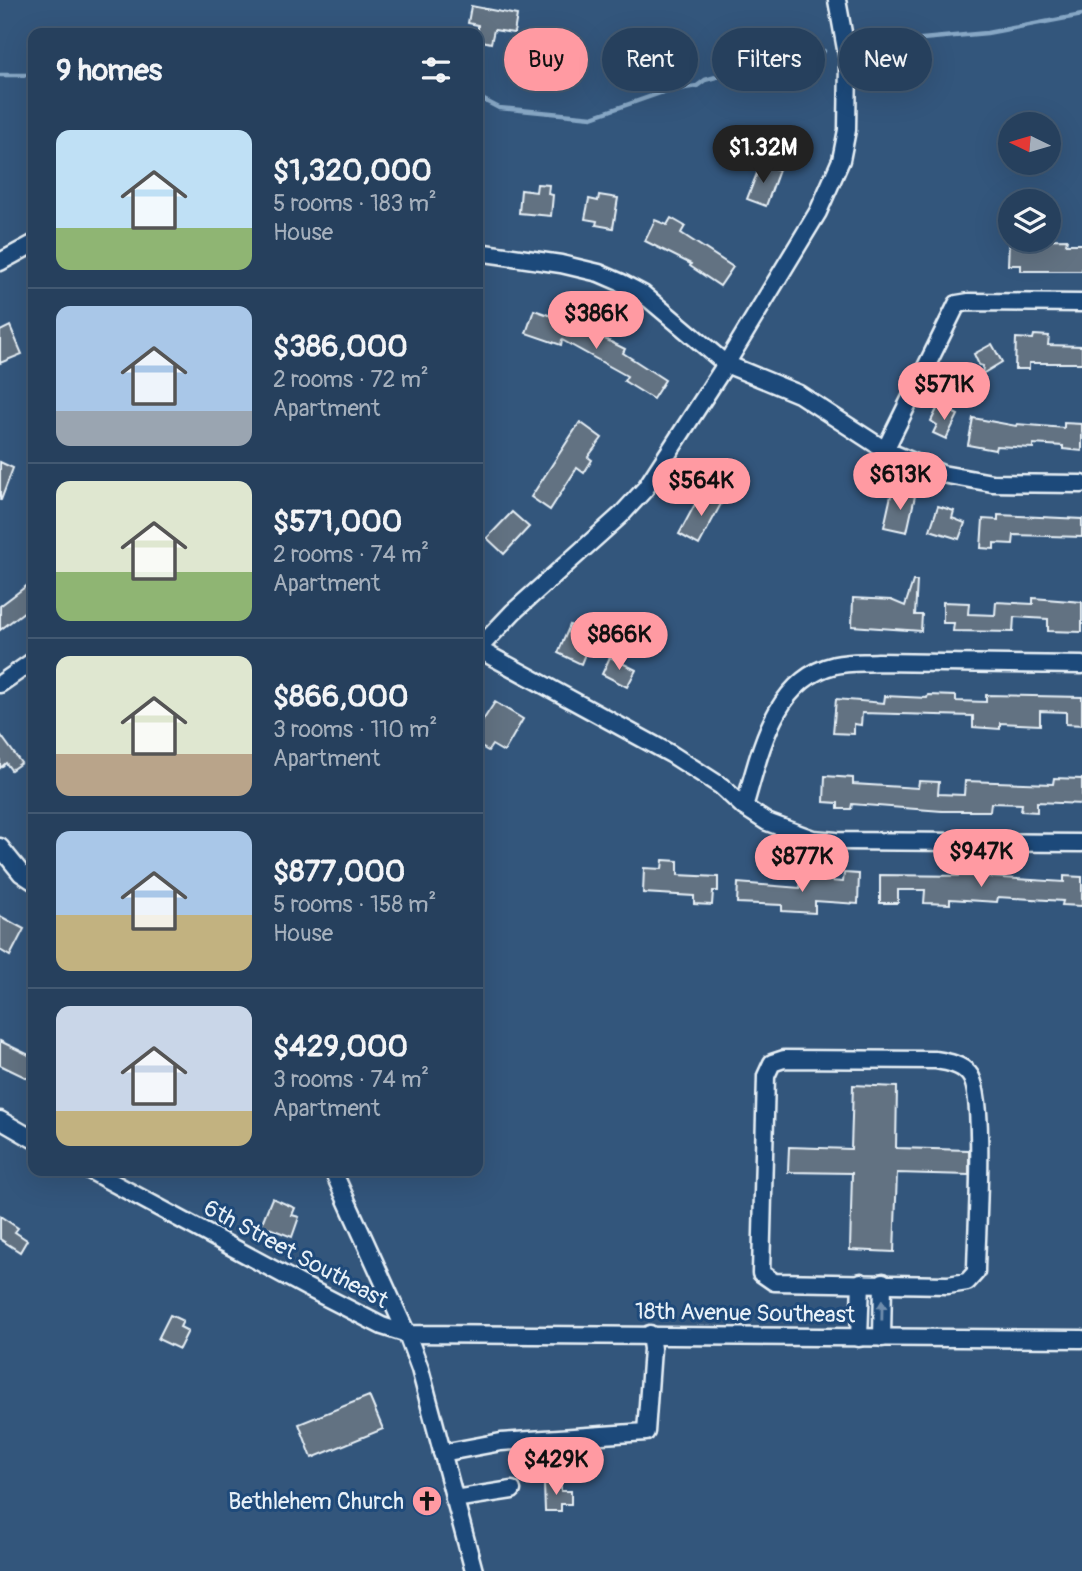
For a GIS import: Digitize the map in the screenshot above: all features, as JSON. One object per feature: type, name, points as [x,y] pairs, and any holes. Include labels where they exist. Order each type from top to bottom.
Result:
[{"type":"street","points":[[483,644],[513,612],[629,506],[668,456],[818,212],[841,160],[847,130],[848,61],[837,0]]},
{"type":"street","points":[[0,262],[28,247]]},
{"type":"street","points":[[483,253],[561,264],[598,273],[643,293],[726,364],[799,394],[884,450],[942,474],[969,480],[1082,484]]},
{"type":"street","points":[[884,450],[957,304],[1082,303]]},
{"type":"street","points":[[483,652],[671,754],[721,786],[744,807],[767,822],[813,839],[1082,843]]},
{"type":"street","points":[[744,807],[777,711],[788,695],[818,671],[847,663],[878,662],[1082,665]]},
{"type":"street","points":[[0,684],[28,664]]},
{"type":"street","points":[[0,847],[28,877]]},
{"type":"street","points":[[784,1059],[935,1060],[954,1063],[970,1074],[978,1110],[976,1272],[967,1282],[883,1282],[774,1282],[761,1273],[765,1076],[772,1063],[784,1059]]},
{"type":"street","points":[[0,1120],[28,1136]]},
{"type":"street","name":"6th Street Southeast","points":[[100,1176],[308,1288],[382,1326],[407,1334]]},
{"type":"street","points":[[335,1176],[407,1334],[420,1369],[474,1571]]},
{"type":"street","points":[[859,1338],[861,1282]]},
{"type":"street","points":[[882,1338],[883,1282]]},
{"type":"street","name":"18th Avenue Southeast","points":[[407,1334],[1082,1339]]},
{"type":"street","points":[[442,1453],[501,1442],[646,1432],[650,1334]]},
{"type":"street","points":[[454,1499],[512,1490]]},
{"type":"building","points":[[471,6],[517,15],[515,28],[504,28],[504,32],[494,30],[491,43],[483,41],[483,28],[478,28],[478,25],[468,23]]},
{"type":"building","points":[[761,163],[779,170],[766,206],[747,199]]},
{"type":"building","points":[[537,184],[549,185],[548,194],[553,195],[551,216],[519,213],[521,190],[536,192]]},
{"type":"building","points":[[599,195],[618,198],[613,228],[596,225],[597,221],[585,219],[589,199],[598,201]]},
{"type":"building","points":[[671,218],[685,226],[681,233],[733,267],[720,286],[690,266],[691,264],[645,241],[655,220],[667,225]]},
{"type":"building","points":[[1061,239],[1067,239],[1066,244],[1082,244],[1082,271],[1021,271],[1021,265],[1008,265],[1009,252],[1061,252]]},
{"type":"building","points":[[534,310],[569,322],[599,340],[601,337],[625,349],[623,353],[665,380],[653,399],[624,381],[627,376],[562,340],[561,345],[526,333]]},
{"type":"building","points":[[10,326],[22,354],[0,363],[0,331]]},
{"type":"building","points":[[1034,335],[1049,336],[1048,345],[1082,346],[1082,363],[1029,363],[1029,369],[1015,369],[1016,338],[1033,339]]},
{"type":"building","points":[[992,344],[1002,362],[982,374],[983,366],[979,365],[974,354]]},
{"type":"building","points":[[939,405],[958,415],[946,439],[933,433],[937,425],[931,421]]},
{"type":"building","points":[[973,418],[1016,426],[1064,428],[1064,423],[1082,424],[1082,451],[1063,449],[1063,446],[1033,444],[1033,448],[996,446],[995,450],[968,445]]},
{"type":"building","points":[[580,422],[602,438],[588,457],[592,460],[584,473],[577,468],[550,510],[531,497]]},
{"type":"building","points":[[0,462],[13,468],[1,500],[0,500]]},
{"type":"building","points":[[702,491],[722,502],[699,545],[679,534]]},
{"type":"building","points":[[892,491],[915,496],[907,532],[884,527]]},
{"type":"building","points":[[938,506],[954,511],[952,518],[965,523],[959,539],[930,530]]},
{"type":"building","points":[[512,512],[529,527],[504,554],[487,538]]},
{"type":"building","points":[[998,515],[1082,519],[1082,537],[1014,535],[1013,544],[994,543],[994,549],[981,548],[983,519],[998,520]]},
{"type":"building","points":[[913,581],[917,581],[915,615],[922,615],[921,631],[852,626],[853,598],[891,600],[905,606]]},
{"type":"building","points":[[28,585],[28,609],[0,630],[0,606]]},
{"type":"building","points":[[1033,598],[1082,602],[1082,632],[1048,631],[1048,619],[1014,617],[1013,632],[953,631],[954,623],[943,623],[943,602],[969,603],[968,614],[995,615],[996,602],[1033,604]]},
{"type":"building","points":[[583,621],[596,627],[581,664],[558,653],[570,625],[579,630]]},
{"type":"building","points":[[610,657],[636,670],[627,687],[602,674]]},
{"type":"building","points":[[928,695],[956,696],[956,701],[986,702],[986,695],[1082,697],[1082,725],[1066,724],[1066,712],[1040,711],[1040,725],[1000,723],[1000,729],[973,727],[973,716],[862,713],[861,725],[854,724],[854,734],[833,733],[836,699],[884,703],[885,696],[927,698]]},
{"type":"building","points":[[495,702],[523,719],[504,752],[492,745],[488,751],[483,748],[483,720]]},
{"type":"building","points":[[0,734],[21,763],[11,770],[6,763],[0,768]]},
{"type":"building","points":[[825,776],[853,778],[853,784],[918,788],[919,781],[939,782],[938,794],[964,795],[965,781],[1053,784],[1054,778],[1082,779],[1082,804],[1037,802],[1037,812],[1021,811],[1022,804],[991,803],[990,811],[942,811],[852,804],[851,809],[838,809],[838,803],[824,802]]},
{"type":"building","points":[[663,860],[678,861],[678,875],[718,877],[718,891],[713,891],[712,905],[694,904],[694,896],[643,893],[644,868],[662,869]]},
{"type":"building","points":[[844,873],[859,874],[858,904],[815,901],[815,913],[782,911],[782,905],[737,903],[738,883],[800,888],[801,879],[843,882]]},
{"type":"building","points":[[880,875],[971,876],[1064,882],[1064,876],[1082,877],[1082,906],[1062,905],[1063,901],[998,897],[997,902],[950,899],[950,904],[924,903],[925,890],[898,890],[898,903],[880,903]]},
{"type":"building","points":[[0,916],[24,929],[10,956],[0,950]]},
{"type":"building","points":[[0,1041],[28,1055],[28,1079],[0,1065]]},
{"type":"building","points":[[853,1085],[897,1087],[896,1148],[969,1150],[969,1175],[897,1173],[894,1252],[850,1250],[852,1173],[788,1172],[789,1147],[851,1149]]},
{"type":"building","points":[[272,1198],[295,1208],[292,1215],[299,1217],[292,1237],[261,1225]]},
{"type":"building","points":[[0,1216],[18,1228],[15,1232],[27,1240],[20,1252],[0,1239]]},
{"type":"building","points":[[170,1315],[183,1321],[180,1327],[188,1331],[179,1349],[158,1339]]},
{"type":"building","points":[[369,1396],[383,1429],[312,1458],[299,1424]]},
{"type":"building","points":[[544,1484],[561,1484],[561,1491],[571,1491],[571,1504],[561,1504],[561,1511],[545,1511]]},
{"type":"waterway","points":[[932,38],[987,33],[1082,15]]},
{"type":"waterway","points":[[0,75],[28,75]]},
{"type":"waterway","points":[[483,100],[499,108],[592,117],[666,91],[697,86],[712,78]]},
{"type":"place","name":"Bethlehem Church","points":[[427,1501]]}]
